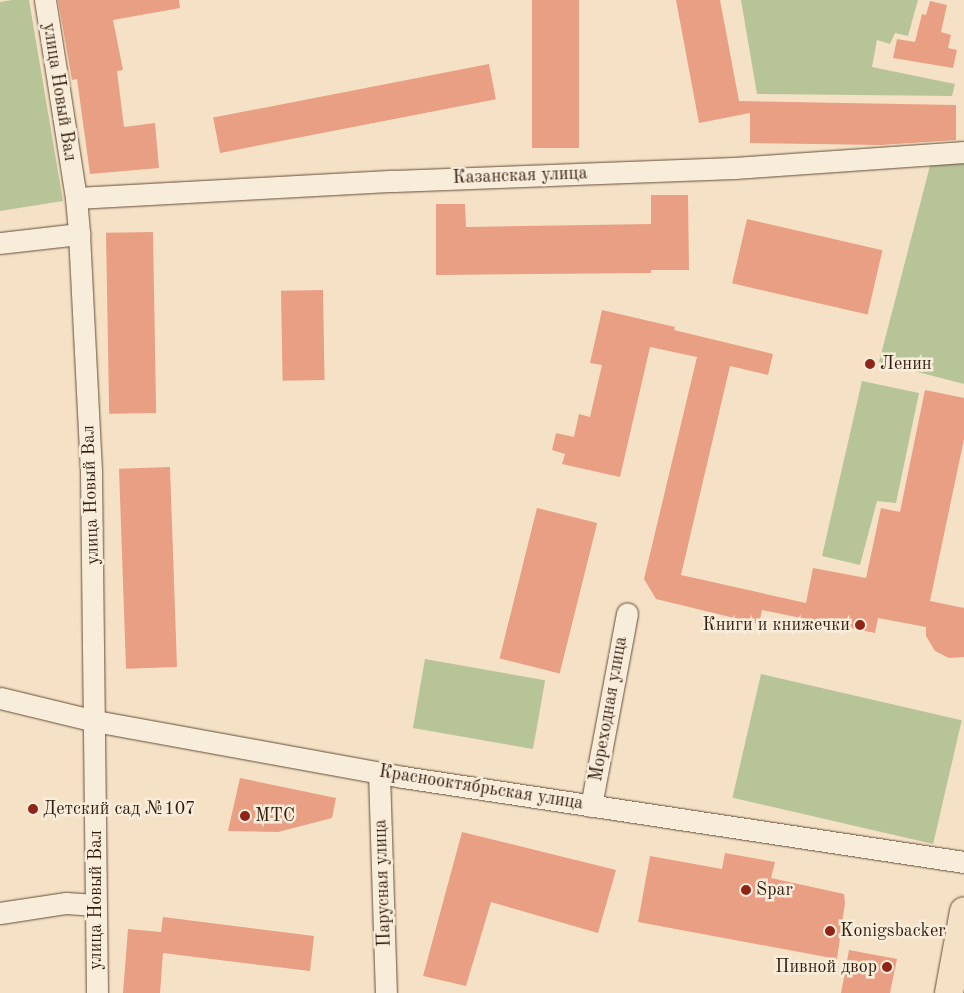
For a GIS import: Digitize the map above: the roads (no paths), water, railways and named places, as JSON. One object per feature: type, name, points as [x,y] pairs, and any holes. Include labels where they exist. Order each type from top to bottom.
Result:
[{"type":"main road","points":[[949,993],[964,911]]},
{"type":"street","name":"улица Новый Вал","points":[[45,0],[76,198],[79,234],[91,473],[97,993]]},
{"type":"street","name":"Казанская улица","points":[[76,198],[394,181],[734,168],[964,152]]},
{"type":"street","points":[[0,243],[79,234]]},
{"type":"street","name":"Мореходная улица","points":[[591,806],[627,613]]},
{"type":"street","name":"Краснооктябрьская улица","points":[[0,698],[95,721],[379,773],[964,862]]},
{"type":"street","name":"Парусная улица","points":[[379,773],[386,993]]},
{"type":"street","points":[[0,913],[66,903],[96,905]]},
{"type":"place","name":"Ленин","points":[[870,364]]},
{"type":"place","name":"Книги и книжечки","points":[[860,625]]},
{"type":"place","name":"Детский сад №107","points":[[33,809]]},
{"type":"place","name":"МТС","points":[[245,816]]},
{"type":"place","name":"Spar","points":[[746,890]]},
{"type":"place","name":"Konigsbacker","points":[[830,931]]},
{"type":"place","name":"Пивной двор","points":[[887,967]]}]
